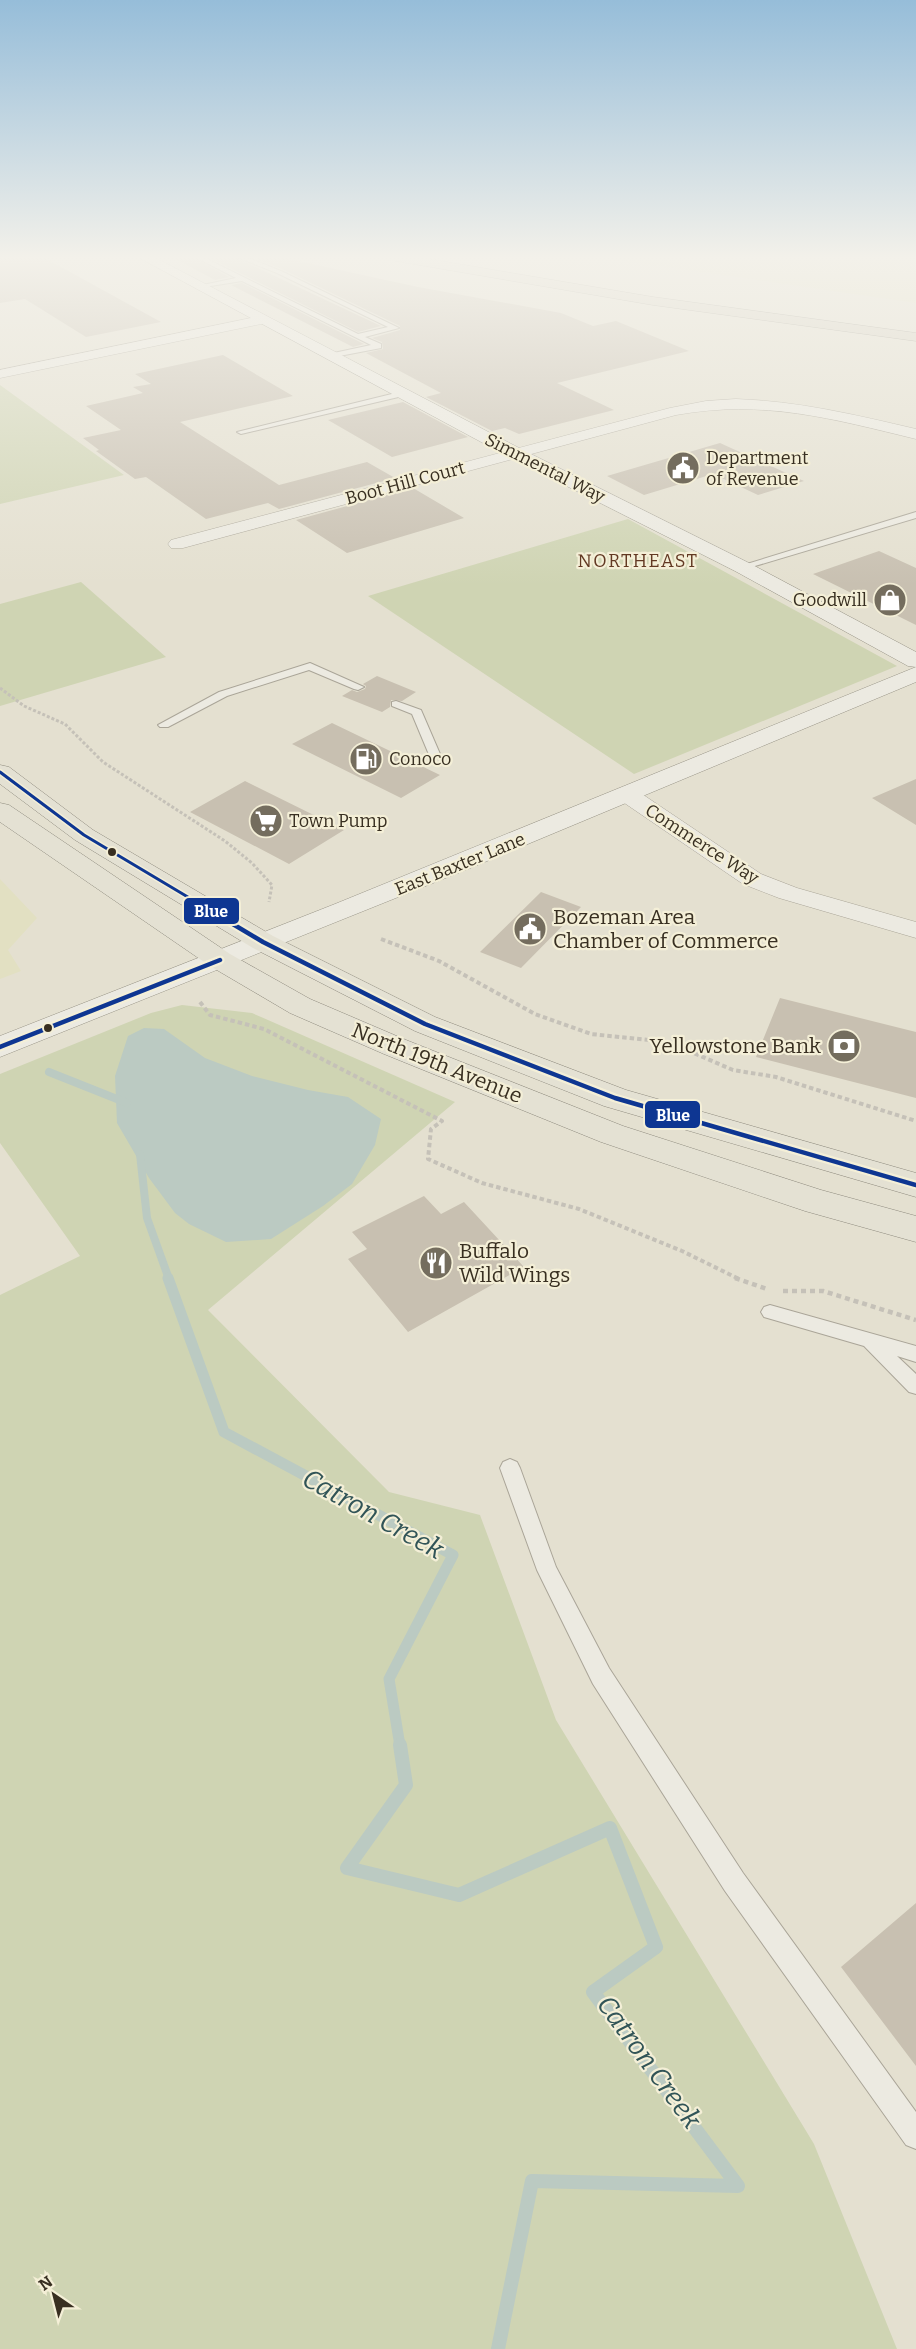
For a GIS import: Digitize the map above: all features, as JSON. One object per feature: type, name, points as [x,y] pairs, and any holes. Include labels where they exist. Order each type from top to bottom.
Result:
[{"type":"main road","name":"North 19th Avenue","points":[[0,772],[84,835],[263,942],[425,1024],[615,1098],[916,1185]]},
{"type":"main road","name":"North 19th Avenue","points":[[0,810],[220,960],[300,1006],[394,1047],[612,1134],[817,1202],[916,1229]]},
{"type":"street","points":[[0,374],[41,366]]},
{"type":"street","name":"Simmental Way","points":[[351,366],[515,453],[742,567],[916,661]]},
{"type":"street","name":"Boot Hill Court","points":[[177,544],[691,407],[726,402],[768,403],[809,409],[916,434]]},
{"type":"street","name":"East Baxter Lane","points":[[0,1047],[628,795],[916,674]]},
{"type":"street","name":"Commerce Way","points":[[628,795],[752,879],[788,893],[916,930]]},
{"type":"lane","points":[[241,432],[404,393]]},
{"type":"lane","points":[[742,567],[916,515]]},
{"type":"lane","points":[[164,725],[223,694],[310,666],[358,687]]},
{"type":"lane","points":[[396,704],[417,712],[434,754]]},
{"type":"lane","points":[[770,1312],[916,1354]]},
{"type":"lane","points":[[868,1340],[916,1386]]},
{"type":"lane","points":[[510,1468],[547,1570],[601,1676],[734,1882],[916,2136]]},
{"type":"path","points":[[0,688],[24,706],[66,724],[103,762],[225,841],[252,863],[272,885],[269,902]]},
{"type":"path","points":[[381,939],[439,961],[535,1014],[591,1034],[668,1042],[733,1070],[776,1077],[916,1121]]},
{"type":"path","points":[[200,1002],[210,1015],[264,1029],[442,1121],[431,1129],[428,1159],[482,1183],[579,1209],[682,1251],[733,1277],[773,1291],[823,1291],[916,1320]]},
{"type":"shaded area","points":[[0,879],[37,918],[8,950],[21,971],[0,979]]},
{"type":"shaded area","points":[[144,1028],[164,1029],[205,1058],[252,1076],[348,1097],[381,1119],[375,1145],[352,1184],[323,1206],[271,1239],[226,1242],[189,1224],[175,1213],[149,1178],[117,1123],[115,1076],[128,1036]]},
{"type":"green space","points":[[0,385],[124,475],[0,504]]},
{"type":"green space","points":[[628,519],[897,666],[634,774],[368,596]]},
{"type":"green space","points":[[81,582],[166,657],[0,706],[0,604]]},
{"type":"green space","points":[[182,1005],[252,1013],[455,1102],[208,1310],[389,1492],[480,1515],[556,1720],[814,2144],[897,2349],[0,2349],[0,1295],[80,1256],[0,1143],[0,1074],[151,1013]]},
{"type":"building","points":[[174,366],[241,366],[293,396],[180,422],[279,485],[367,462],[395,478],[279,509],[268,503],[206,519],[146,477],[135,479],[96,451],[99,450],[83,438],[121,430],[86,406],[143,393],[133,387],[151,384],[135,374]]},
{"type":"building","points":[[390,366],[629,366],[557,383],[614,410],[519,434],[505,428],[492,431],[426,397],[441,393]]},
{"type":"building","points":[[403,402],[468,437],[392,457],[328,420]]},
{"type":"building","points":[[720,443],[804,481],[758,495],[713,474],[644,495],[607,476]]},
{"type":"building","points":[[413,488],[464,518],[347,553],[296,520]]},
{"type":"building","name":"Goodwill","points":[[879,551],[916,568],[916,625],[813,574]]},
{"type":"building","points":[[377,676],[416,692],[402,701],[391,700],[390,707],[382,712],[342,696],[352,690],[357,692],[365,689],[366,686],[363,684]]},
{"type":"building","name":"Conoco","points":[[332,723],[440,775],[401,798],[292,744]]},
{"type":"building","points":[[916,779],[916,825],[872,798]]},
{"type":"building","name":"Town Pump","points":[[245,781],[344,830],[289,864],[190,812]]},
{"type":"building","points":[[541,892],[581,907],[521,968],[480,952]]},
{"type":"building","points":[[780,998],[916,1032],[916,1098],[756,1057]]},
{"type":"building","name":"Buffalo Wild Wings","points":[[424,1196],[441,1214],[464,1202],[524,1267],[408,1332],[348,1259],[367,1249],[352,1232]]},
{"type":"building","points":[[916,1903],[916,2066],[841,1967]]},
{"type":"waterway","name":"Catron Creek","points":[[49,1072],[127,1103]]},
{"type":"waterway","name":"Catron Creek","points":[[140,1154],[147,1218],[169,1279]]},
{"type":"waterway","name":"Catron Creek","points":[[168,1278],[224,1432],[453,1555],[389,1679],[400,1746]]},
{"type":"waterway","name":"Catron Creek","points":[[400,1745],[406,1785],[347,1868],[459,1895],[610,1828],[656,1947],[593,1992],[738,2186],[532,2181],[498,2349]]},
{"type":"transit line","name":"Blue","points":[[0,772],[84,835],[263,942],[425,1024],[615,1098],[916,1185]]},
{"type":"transit line","name":"Blue","points":[[0,1047],[220,960]]},
{"type":"place","name":"Department of Revenue","points":[[683,468]]},
{"type":"place","name":"Goodwill","points":[[890,600]]},
{"type":"place","name":"Conoco","points":[[366,759]]},
{"type":"place","name":"Town Pump","points":[[266,821]]},
{"type":"place","name":"Bozeman Area Chamber of Commerce","points":[[530,929]]},
{"type":"place","name":"Yellowstone Bank","points":[[844,1046]]},
{"type":"place","name":"Buffalo Wild Wings","points":[[436,1263]]},
{"type":"district","name":"NORTHEAST","points":[[638,561]]}]
